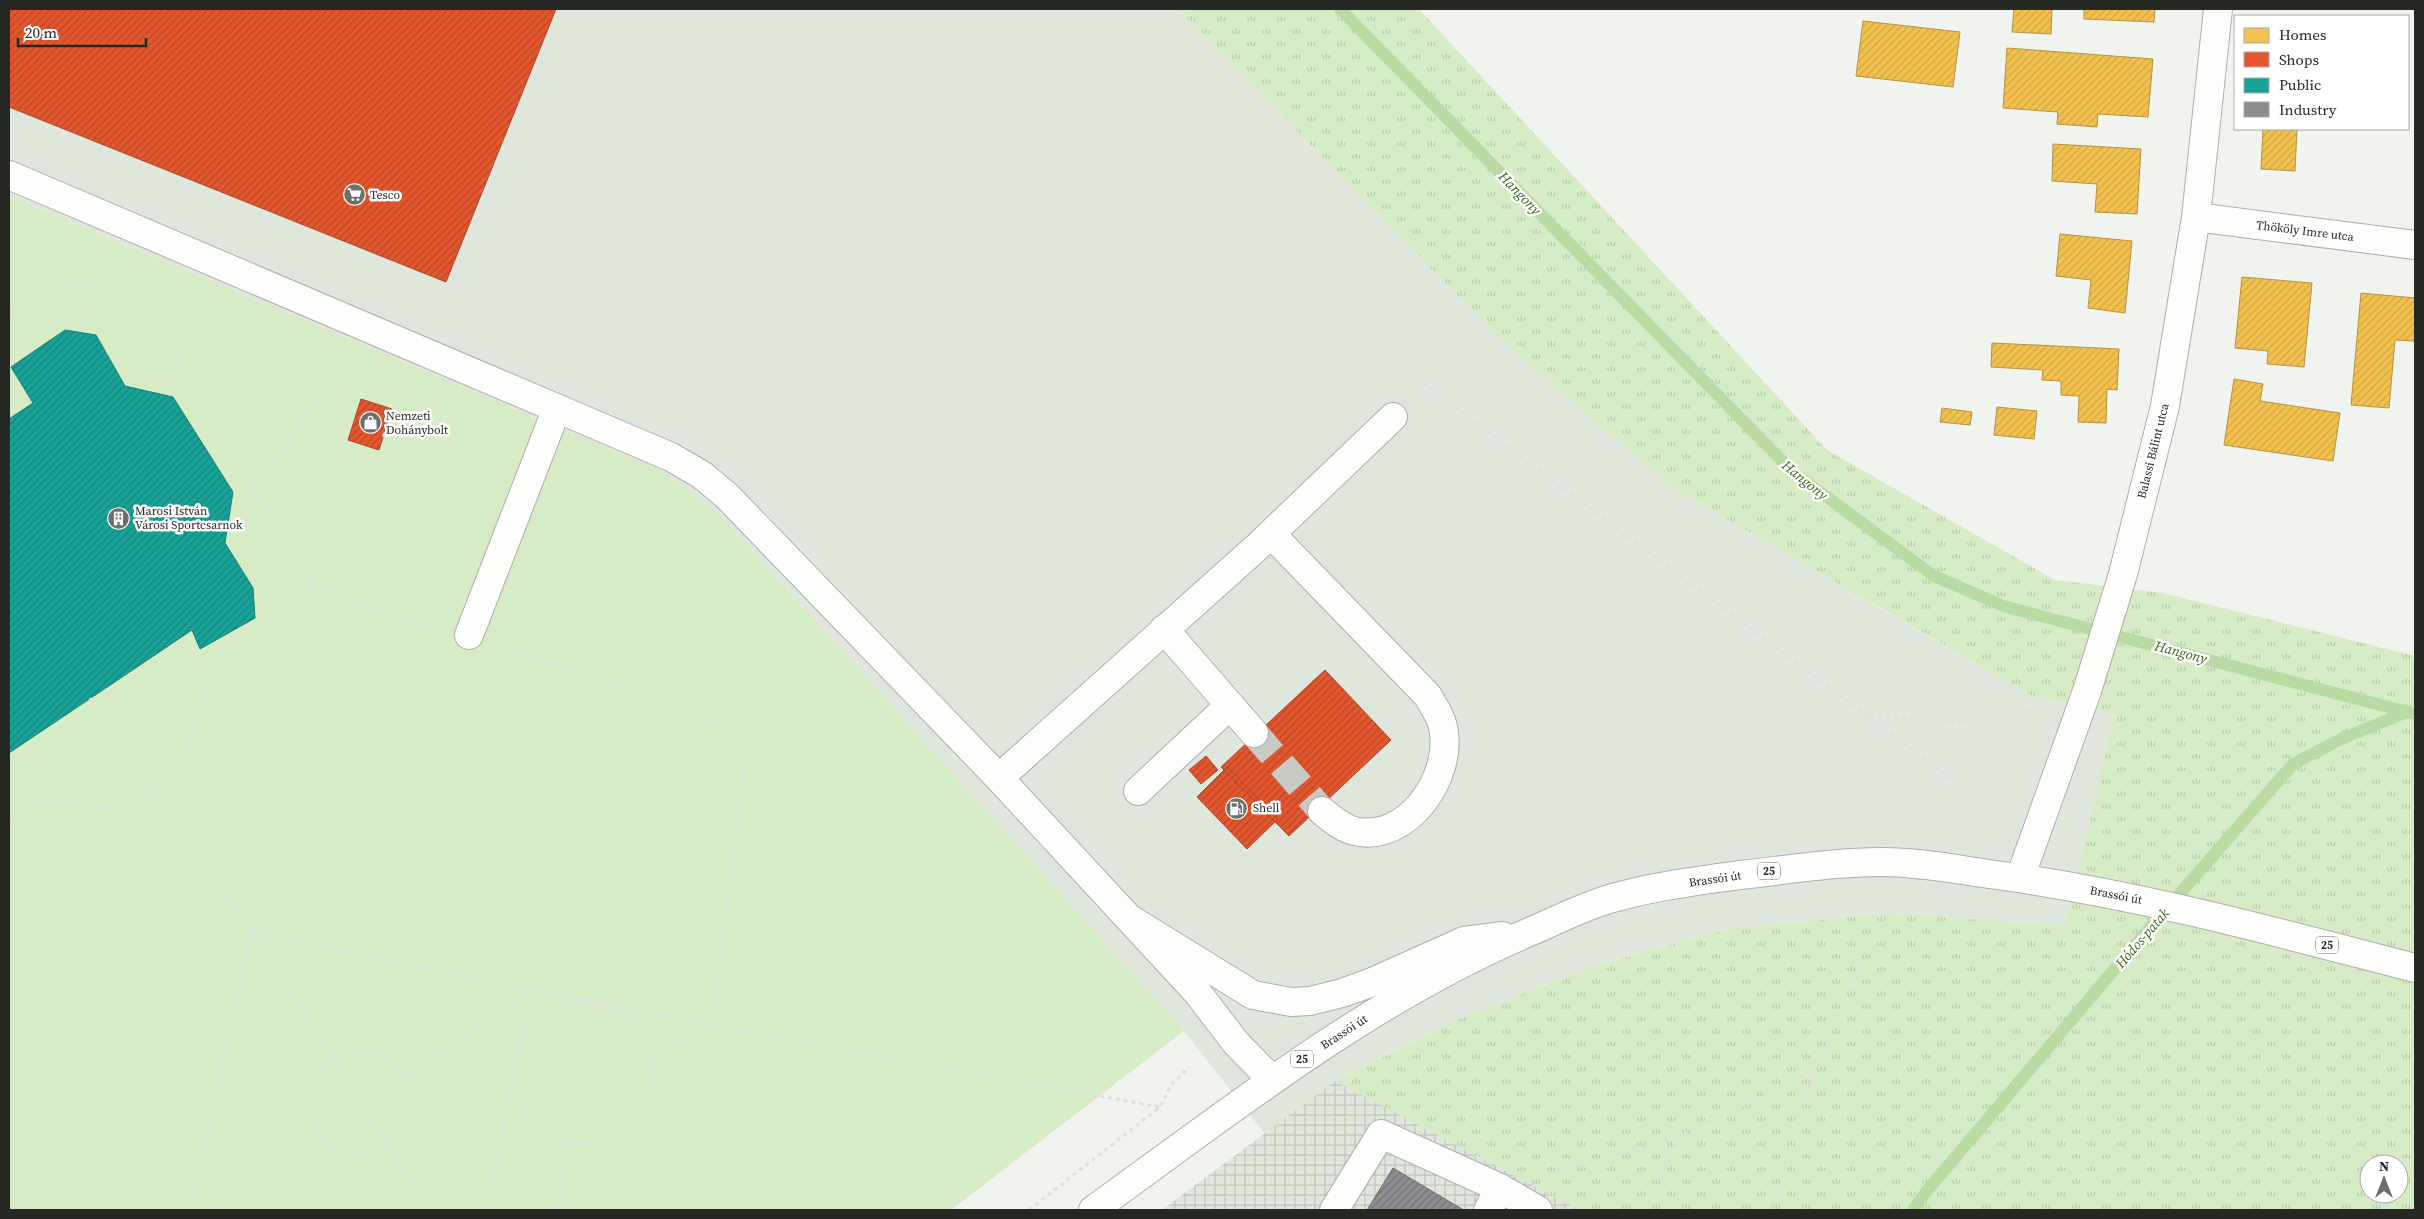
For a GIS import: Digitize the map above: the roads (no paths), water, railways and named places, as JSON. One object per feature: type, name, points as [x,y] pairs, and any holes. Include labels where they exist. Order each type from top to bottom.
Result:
[{"type":"street","name":"Balassi Bálint utca","points":[[2020,878],[2087,691],[2123,574],[2165,406],[2196,217],[2218,9]]},
{"type":"street","points":[[9,175],[671,457],[702,475],[721,491],[999,778],[1197,992],[1236,1044],[1272,1080]]},
{"type":"street","name":"Thököly Imre utca","points":[[2196,217],[2415,245]]},
{"type":"street","points":[[469,635],[557,408]]},
{"type":"street","points":[[999,778],[1271,534],[1393,417]]},
{"type":"street","points":[[1271,534],[1428,696],[1443,725],[1445,759],[1436,782],[1426,798],[1399,824],[1380,832],[1354,831],[1342,826],[1322,811]]},
{"type":"street","points":[[1164,629],[1254,733]]},
{"type":"street","points":[[1138,791],[1229,706]]},
{"type":"street","name":"Brassói út","points":[[1093,1210],[1272,1080],[1350,1027],[1418,987],[1499,944],[1527,934],[1567,914],[1608,899],[1706,880],[1814,865],[1886,862],[2020,878],[2139,899],[2239,922],[2415,968]]},
{"type":"street","points":[[1130,919],[1240,989],[1254,995],[1291,1002],[1310,1001],[1342,993],[1464,941],[1527,934]]},
{"type":"street","points":[[1334,1210],[1381,1134],[1494,1199],[1538,1210]]},
{"type":"waterway","name":"Hangony","points":[[1340,9],[1793,472],[1934,576],[2003,606],[2415,714]]},
{"type":"waterway","name":"Hódos-patak","points":[[1913,1210],[1926,1192],[2135,945],[2293,764],[2343,738],[2407,712]]},
{"type":"tunnel","points":[[1254,733],[1322,811]]},
{"type":"place","name":"Tesco","points":[[354,195]]},
{"type":"place","name":"Nemzeti Dohánybolt","points":[[370,423]]},
{"type":"place","name":"Marosi István Városi Sportcsarnok","points":[[119,518]]},
{"type":"place","name":"Shell","points":[[1237,808]]}]
